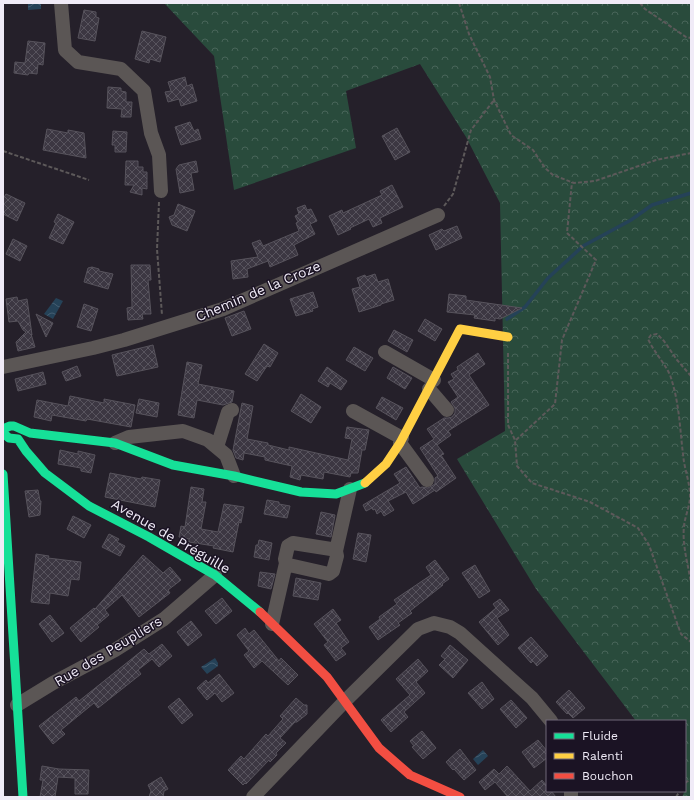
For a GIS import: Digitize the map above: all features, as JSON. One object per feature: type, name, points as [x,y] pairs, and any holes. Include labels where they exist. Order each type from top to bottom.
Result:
[{"type":"street","points":[[61,3],[65,50],[78,62],[121,69],[144,90],[151,133],[158,155],[161,190]]},
{"type":"street","name":"Chemin de la Croze","points":[[3,367],[93,348],[223,309],[438,215]]},
{"type":"street","points":[[3,433],[9,438],[24,436],[115,443],[172,465],[234,476],[301,492],[336,494],[365,482],[386,464],[401,440],[460,329],[508,338]]},
{"type":"street","points":[[385,352],[431,385],[447,410]]},
{"type":"street","points":[[217,447],[228,412],[232,410]]},
{"type":"street","points":[[353,411],[401,440],[427,480]]},
{"type":"street","points":[[3,429],[14,426],[24,436]]},
{"type":"street","points":[[115,443],[128,437],[183,432],[208,440],[217,447],[226,455],[234,476]]},
{"type":"street","name":"Avenue de Préguille","points":[[24,436],[26,451],[45,473],[89,506],[149,537],[215,575],[254,606],[327,676],[379,748],[410,774],[460,797]]},
{"type":"street","points":[[3,474],[8,636],[17,705],[23,797]]},
{"type":"street","points":[[286,563],[289,566],[329,574],[333,571],[350,489]]},
{"type":"street","points":[[272,624],[286,563],[285,559],[288,546],[293,543],[336,551]]},
{"type":"street","name":"Rue des Peupliers","points":[[17,705],[115,650],[164,619],[215,575]]},
{"type":"street","points":[[253,797],[418,629],[434,623],[450,627],[460,633],[532,698],[551,720]]},
{"type":"path","points":[[459,3],[469,34],[490,77],[494,100],[511,135],[533,150],[545,168],[553,175],[574,183],[595,182],[656,160],[691,153]]},
{"type":"path","points":[[640,3],[646,9],[686,37],[691,38]]},
{"type":"path","points":[[438,215],[453,194],[471,130],[494,100]]},
{"type":"path","points":[[3,151],[89,180]]},
{"type":"path","points":[[515,440],[555,404],[562,340],[596,260],[568,233],[572,182]]},
{"type":"path","points":[[161,190],[158,205],[157,249],[162,328]]},
{"type":"path","points":[[691,376],[677,360],[664,341],[657,334],[651,334],[648,339],[651,347],[661,359],[670,376],[679,413],[684,461],[690,495],[684,525],[684,540],[691,583]]},
{"type":"path","points":[[508,338],[508,426],[515,440],[517,466],[532,483],[590,502],[638,528],[650,544],[681,634],[691,642]]},
{"type":"green space","points":[[164,3],[691,3],[691,797],[682,797],[684,792],[686,792],[686,720],[635,720],[536,589],[457,459],[505,431],[500,203],[466,137],[420,64],[346,91],[356,148],[234,190],[214,56]]},
{"type":"water","points":[[28,3],[41,3],[41,9],[28,10]]},
{"type":"water","points":[[56,298],[63,301],[53,319],[44,314]]},
{"type":"water","points":[[215,658],[218,666],[207,674],[201,667]]},
{"type":"water","points":[[483,750],[488,756],[478,765],[473,759]]},
{"type":"building","points":[[84,10],[96,12],[96,17],[99,18],[95,41],[78,38]]},
{"type":"building","points":[[142,31],[166,37],[160,62],[150,59],[149,63],[135,59]]},
{"type":"building","points":[[28,41],[45,43],[43,65],[38,64],[37,74],[29,73],[28,75],[14,73],[15,62],[25,63]]},
{"type":"building","points":[[185,77],[187,86],[192,84],[197,101],[181,106],[179,99],[168,102],[165,92],[171,91],[168,82]]},
{"type":"building","points":[[108,87],[121,88],[121,91],[126,92],[126,102],[132,102],[131,117],[121,117],[122,109],[107,108]]},
{"type":"building","points":[[190,122],[194,131],[198,129],[201,139],[181,145],[175,127]]},
{"type":"building","points":[[397,128],[410,152],[395,160],[382,136]]},
{"type":"building","points":[[47,129],[68,133],[68,130],[84,133],[86,158],[43,150]]},
{"type":"building","points":[[113,131],[127,132],[126,152],[115,152],[115,145],[112,145]]},
{"type":"building","points":[[126,161],[138,161],[138,167],[143,167],[143,172],[147,172],[147,189],[142,188],[142,195],[130,192],[134,185],[125,185]]},
{"type":"building","points":[[196,161],[198,172],[191,173],[194,190],[180,193],[176,169],[179,165]]},
{"type":"building","points":[[392,185],[403,207],[380,218],[382,223],[373,227],[369,219],[338,235],[329,216],[342,210],[343,213],[382,195],[380,191]]},
{"type":"building","points":[[6,194],[25,203],[17,221],[3,214],[3,199]]},
{"type":"building","points":[[178,204],[195,211],[187,231],[172,225],[169,217],[174,215]]},
{"type":"building","points":[[305,205],[307,210],[311,209],[317,221],[310,224],[315,234],[294,245],[298,255],[270,267],[268,261],[247,269],[248,277],[233,279],[231,261],[258,257],[252,243],[260,240],[263,246],[299,231],[296,223],[298,222],[295,216],[299,214],[297,208]]},
{"type":"building","points":[[58,214],[74,222],[63,244],[49,238],[56,223],[54,222]]},
{"type":"building","points":[[457,226],[462,238],[436,250],[429,235],[442,229],[444,231]]},
{"type":"building","points":[[13,239],[27,246],[20,261],[6,254]]},
{"type":"building","points":[[131,265],[150,265],[151,280],[148,280],[151,314],[142,314],[143,319],[128,320],[127,308],[132,307]]},
{"type":"building","points":[[92,267],[99,269],[99,271],[113,274],[108,289],[84,282],[88,268]]},
{"type":"building","points":[[375,274],[378,282],[388,279],[394,300],[359,312],[352,289],[360,287],[357,278]]},
{"type":"building","points":[[313,292],[318,307],[312,309],[313,311],[296,316],[290,299]]},
{"type":"building","points":[[449,294],[466,296],[466,300],[522,308],[500,319],[495,318],[495,321],[474,318],[475,315],[447,312]]},
{"type":"building","points":[[17,297],[18,301],[27,299],[32,335],[31,334],[35,347],[18,351],[16,342],[26,332],[23,330],[18,321],[9,322],[6,299]]},
{"type":"building","points":[[84,304],[98,309],[91,331],[77,327]]},
{"type":"building","points":[[244,311],[251,329],[232,336],[225,318]]},
{"type":"building","points":[[36,314],[53,323],[46,337]]},
{"type":"building","points":[[425,319],[442,329],[435,341],[418,331]]},
{"type":"building","points":[[394,330],[413,340],[407,352],[388,341]]},
{"type":"building","points":[[264,344],[278,353],[270,367],[267,366],[257,381],[245,374]]},
{"type":"building","points":[[153,345],[158,367],[117,376],[112,355]]},
{"type":"building","points":[[354,347],[373,358],[365,371],[346,360]]},
{"type":"building","points":[[478,353],[485,364],[469,375],[489,405],[448,431],[451,435],[437,445],[444,454],[441,455],[456,478],[436,492],[435,490],[413,504],[406,492],[388,501],[394,510],[384,516],[381,511],[377,514],[375,509],[373,510],[372,508],[366,511],[363,505],[400,483],[394,474],[406,467],[420,488],[428,488],[435,484],[435,478],[438,476],[420,448],[434,439],[427,429],[444,418],[452,417],[455,413],[455,408],[451,402],[458,397],[448,382],[454,379],[451,374],[458,370],[457,367]]},
{"type":"building","points":[[187,362],[202,365],[198,384],[234,391],[232,402],[223,405],[197,400],[194,418],[178,415]]},
{"type":"building","points":[[77,366],[81,376],[66,381],[62,372]]},
{"type":"building","points":[[327,367],[347,381],[341,390],[330,383],[328,387],[318,381]]},
{"type":"building","points":[[393,367],[412,378],[405,389],[387,378]]},
{"type":"building","points":[[43,372],[46,384],[18,391],[15,379]]},
{"type":"building","points":[[301,394],[321,407],[311,423],[291,411]]},
{"type":"building","points":[[70,396],[104,403],[104,399],[135,405],[131,427],[87,419],[86,421],[52,415],[51,421],[34,417],[37,400],[68,406]]},
{"type":"building","points":[[382,397],[403,408],[396,420],[376,408]]},
{"type":"building","points":[[139,399],[159,403],[157,417],[136,413]]},
{"type":"building","points":[[242,403],[253,406],[247,439],[268,443],[268,445],[289,450],[289,447],[348,460],[352,439],[345,438],[347,427],[369,430],[365,450],[362,450],[358,473],[351,473],[350,477],[324,472],[323,479],[301,475],[300,480],[290,477],[292,466],[265,460],[265,457],[244,453],[243,460],[236,458],[233,450]]},
{"type":"building","points":[[60,450],[78,454],[78,451],[95,455],[91,473],[81,471],[81,468],[58,464]]},
{"type":"building","points":[[110,473],[141,479],[142,477],[160,480],[155,507],[105,497]]},
{"type":"building","points":[[191,487],[204,489],[202,502],[206,502],[201,529],[218,532],[224,504],[244,507],[241,523],[239,522],[233,552],[213,548],[214,546],[189,542],[189,539],[179,537],[181,526],[185,527]]},
{"type":"building","points":[[38,490],[41,501],[40,515],[29,517],[25,491]]},
{"type":"building","points":[[267,500],[290,506],[287,518],[264,514]]},
{"type":"building","points":[[321,512],[335,515],[331,537],[316,534]]},
{"type":"building","points":[[73,516],[91,525],[84,538],[67,529]]},
{"type":"building","points":[[358,533],[371,535],[366,562],[353,559]]},
{"type":"building","points":[[109,534],[119,539],[117,542],[125,546],[120,556],[102,547]]},
{"type":"building","points":[[259,540],[272,543],[269,560],[254,557],[256,545],[258,545]]},
{"type":"building","points":[[36,554],[49,556],[48,558],[81,562],[79,580],[71,579],[68,596],[50,593],[49,604],[31,602]]},
{"type":"building","points":[[143,555],[163,573],[170,567],[181,580],[168,590],[170,593],[139,617],[122,595],[105,610],[109,615],[97,625],[99,627],[81,642],[70,628],[94,608],[95,609]]},
{"type":"building","points":[[435,560],[449,579],[410,611],[412,613],[398,623],[400,625],[378,640],[369,627],[380,619],[379,617],[397,604],[394,600],[431,575],[426,567]]},
{"type":"building","points":[[475,565],[490,591],[479,598],[462,573]]},
{"type":"building","points":[[260,572],[275,574],[271,589],[258,586]]},
{"type":"building","points":[[296,578],[321,583],[318,600],[293,596]]},
{"type":"building","points":[[222,598],[232,611],[216,624],[205,611]]},
{"type":"building","points":[[500,599],[509,610],[497,618],[509,635],[498,645],[479,622],[496,608],[493,604]]},
{"type":"building","points":[[333,609],[341,620],[336,623],[349,642],[341,648],[346,654],[336,661],[324,645],[328,642],[314,624]]},
{"type":"building","points":[[50,615],[64,633],[52,642],[39,624]]},
{"type":"building","points":[[191,621],[202,635],[188,646],[177,632]]},
{"type":"building","points":[[245,628],[249,634],[254,630],[279,661],[281,658],[298,675],[288,685],[262,661],[254,668],[244,655],[249,651],[237,635]]},
{"type":"building","points":[[531,637],[548,656],[537,666],[533,661],[531,663],[518,648]]},
{"type":"building","points":[[162,644],[172,656],[159,667],[152,659],[138,670],[141,674],[98,708],[94,703],[61,730],[65,734],[53,744],[39,726],[76,697],[79,701],[144,649],[149,654]]},
{"type":"building","points":[[450,645],[468,660],[453,678],[439,665],[445,659],[441,656]]},
{"type":"building","points":[[418,659],[428,671],[416,682],[425,693],[404,712],[408,717],[391,732],[381,720],[410,695],[396,679]]},
{"type":"building","points":[[219,674],[234,693],[222,702],[215,693],[207,700],[197,688],[206,680],[208,683]]},
{"type":"building","points":[[482,682],[494,699],[482,709],[468,693]]},
{"type":"building","points":[[569,690],[585,708],[573,718],[556,702]]},
{"type":"building","points":[[179,698],[193,715],[182,724],[168,707]]},
{"type":"building","points":[[296,698],[304,705],[307,705],[307,714],[295,722],[280,738],[286,743],[276,753],[277,755],[270,762],[269,760],[246,784],[245,783],[243,785],[228,770],[241,756],[244,759],[266,734],[268,736],[283,719],[280,716]]},
{"type":"building","points":[[511,700],[527,718],[516,728],[500,709]]},
{"type":"building","points":[[422,731],[436,748],[423,759],[412,747],[414,746],[410,741]]},
{"type":"building","points":[[538,740],[546,750],[546,759],[534,768],[522,752]]},
{"type":"building","points":[[460,749],[476,770],[464,780],[446,762]]},
{"type":"building","points":[[42,766],[59,769],[89,770],[88,794],[75,794],[75,778],[58,777],[55,797],[40,797],[43,780],[40,780]]},
{"type":"building","points":[[507,766],[530,791],[542,780],[546,785],[546,792],[552,792],[556,797],[508,797],[495,782],[485,790],[479,782],[494,769],[499,774]]},
{"type":"building","points":[[161,777],[168,789],[164,791],[163,797],[149,797],[151,791],[148,785]]},
{"type":"waterway","points":[[507,319],[525,307],[548,278],[583,246],[631,220],[652,205],[691,193]]},
{"type":"traffic: fast","points":[[3,429],[14,426],[30,433],[115,443],[173,465],[234,476],[301,492],[336,494],[365,483]]},
{"type":"traffic: fast","points":[[3,433],[9,438],[18,439],[45,473],[89,506],[149,537],[215,575],[260,612]]},
{"type":"traffic: fast","points":[[3,474],[23,797]]},
{"type":"traffic: slow","points":[[365,483],[386,464],[400,443],[460,329],[508,337]]},
{"type":"traffic: jam","points":[[260,612],[327,677],[379,748],[410,775],[460,797]]}]
